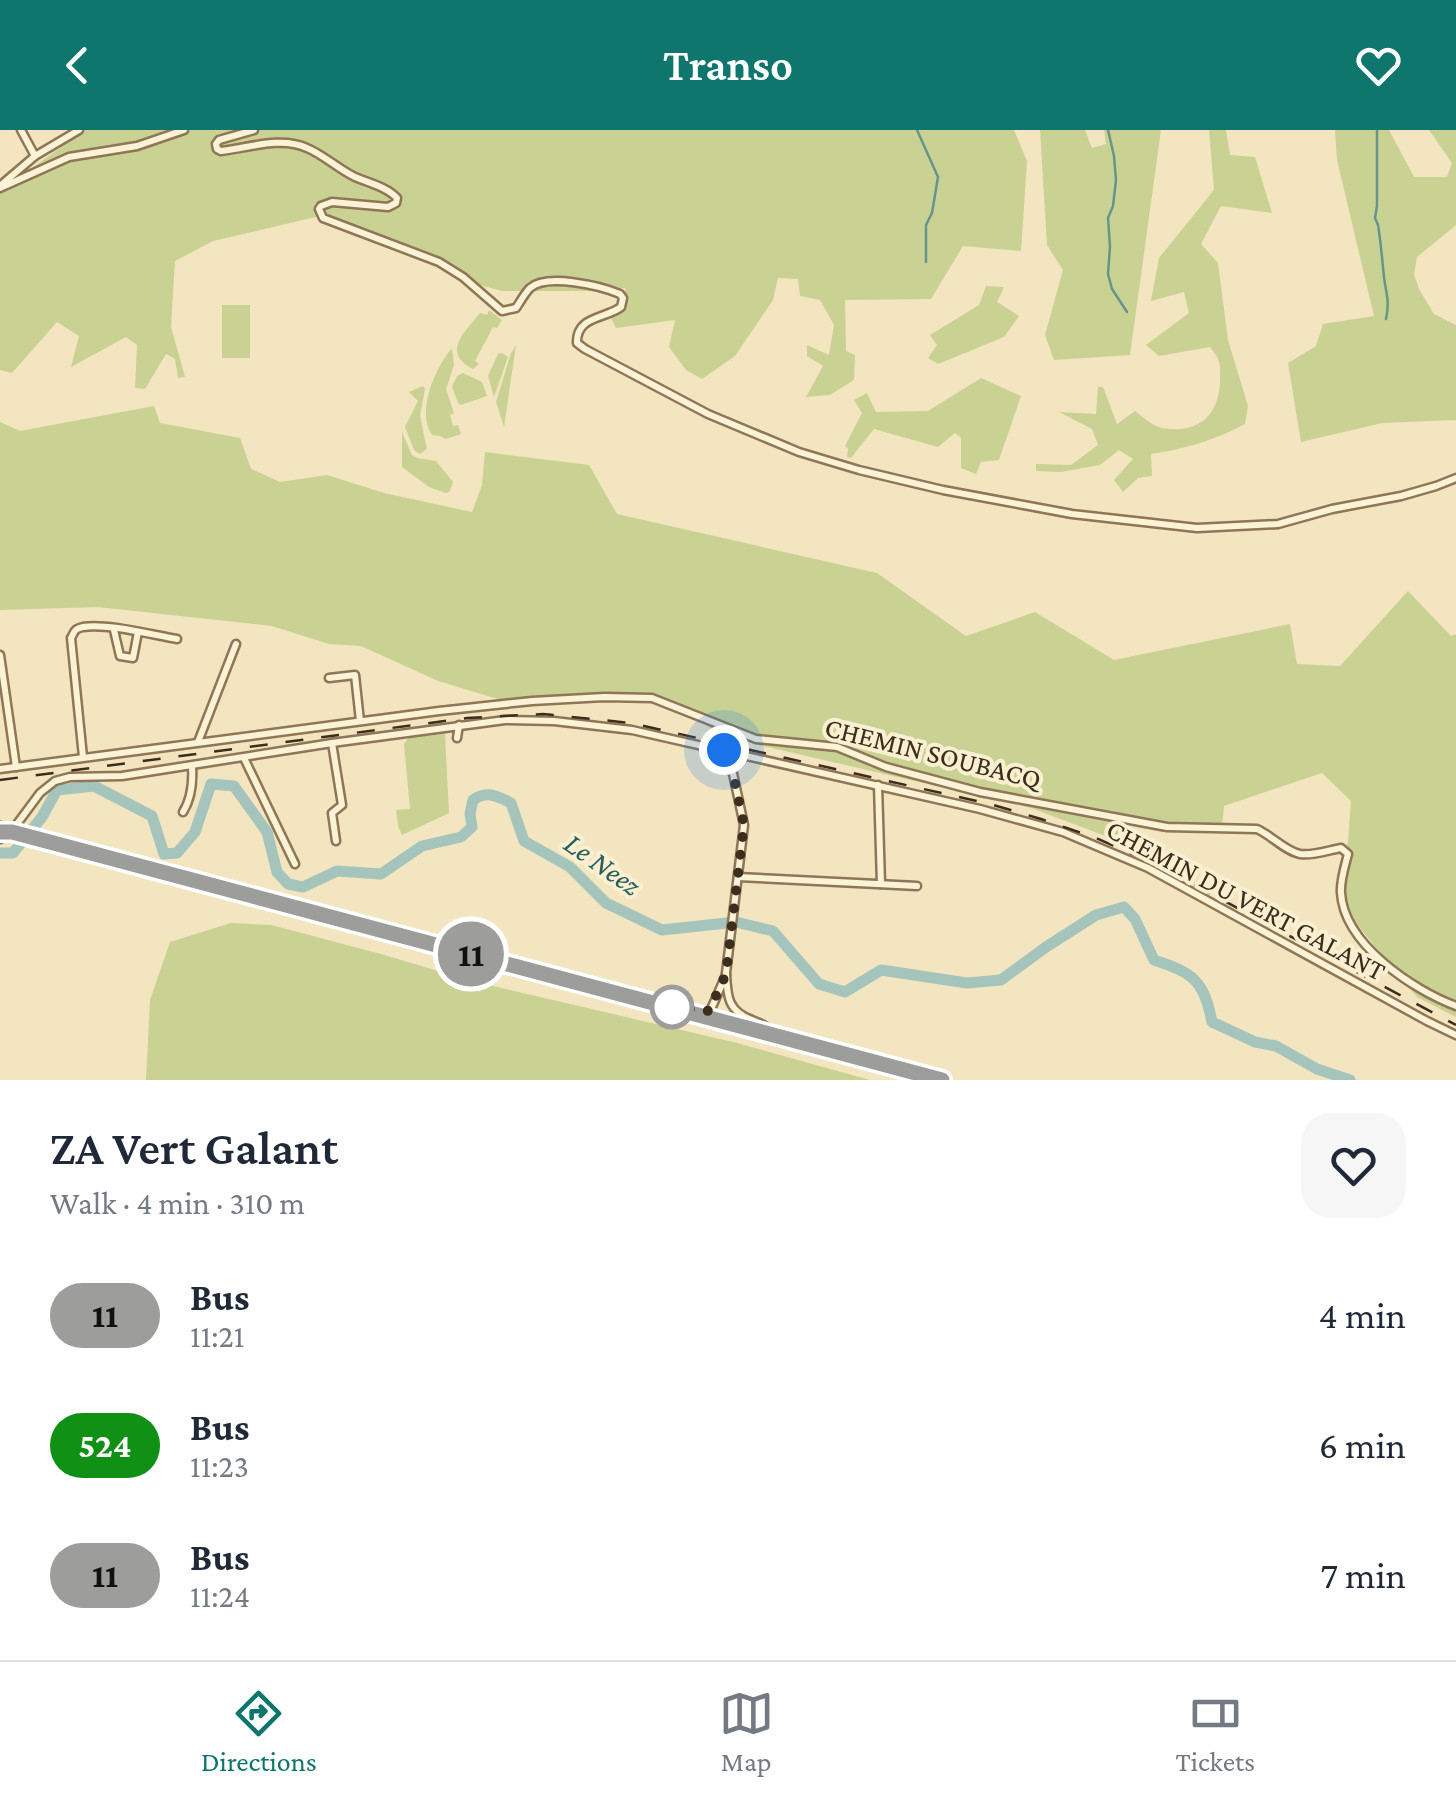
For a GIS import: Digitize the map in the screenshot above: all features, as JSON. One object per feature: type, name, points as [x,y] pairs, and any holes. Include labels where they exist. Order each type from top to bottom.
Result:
[{"type":"main road","points":[[6,833],[942,1080]]},
{"type":"street","points":[[20,130],[35,156]]},
{"type":"street","points":[[0,187],[35,156],[79,130]]},
{"type":"street","points":[[0,187],[69,157],[137,146],[184,130]]},
{"type":"street","points":[[254,130],[219,140],[217,149],[296,144],[397,198],[388,207],[332,202],[319,209],[323,218],[438,262],[462,276],[502,311],[516,308],[530,288],[550,281],[620,294],[622,307],[581,326],[578,343],[584,350],[708,414],[799,452],[859,470],[1072,514],[1197,528],[1278,524],[1401,496],[1456,478]]},
{"type":"street","points":[[84,757],[71,638],[75,631],[81,627],[114,629],[178,638]]},
{"type":"street","points":[[114,629],[120,656],[133,658],[138,632]]},
{"type":"street","points":[[198,742],[236,644]]},
{"type":"street","points":[[0,655],[16,767]]},
{"type":"street","points":[[329,678],[355,675],[360,721]]},
{"type":"street","name":"CHEMIN SOUBACQ","points":[[0,769],[532,702],[652,698],[756,739],[837,748],[886,767],[980,792],[1167,827],[1257,829],[1301,854],[1342,848],[1348,854],[1340,892],[1352,926],[1380,960],[1408,982],[1456,1006]]},
{"type":"street","name":"CHEMIN DU VERT GALANT","points":[[6,833],[40,793],[55,780],[70,777],[122,776],[505,720],[632,730],[980,809],[1064,832],[1148,868],[1456,1035]]},
{"type":"street","points":[[457,738],[459,725]]},
{"type":"street","points":[[332,743],[342,805],[332,814],[336,841]]},
{"type":"street","points":[[724,750],[744,825],[726,974],[714,1000],[713,1018],[726,1015],[731,1004],[726,974]]},
{"type":"street","points":[[244,758],[295,864]]},
{"type":"street","points":[[183,812],[192,766]]},
{"type":"street","points":[[878,785],[880,884]]},
{"type":"street","points":[[738,876],[917,886]]},
{"type":"street","points":[[714,1000],[724,997],[738,1014],[768,1027],[773,1034]]},
{"type":"green space","points":[[85,130],[1014,130],[1027,161],[1021,251],[963,246],[931,299],[845,300],[846,351],[855,355],[854,380],[830,395],[806,397],[823,366],[807,356],[807,345],[829,355],[834,325],[820,300],[800,296],[798,279],[778,278],[773,300],[735,356],[702,379],[686,370],[669,347],[675,320],[616,328],[611,318],[626,301],[625,288],[502,291],[480,285],[430,254],[320,216],[213,241],[175,261],[171,327],[185,377],[178,378],[175,359],[166,354],[145,389],[135,388],[137,345],[126,337],[71,367],[79,336],[57,322],[12,373],[0,370],[0,191]]},
{"type":"green space","points":[[1040,130],[1085,130],[1092,148],[1106,144],[1104,130],[1161,130],[1130,355],[1054,360],[1045,335],[1063,270],[1047,245]]},
{"type":"green space","points":[[1209,130],[1226,130],[1230,155],[1255,157],[1272,213],[1221,206],[1201,244],[1218,263],[1228,340],[1248,406],[1245,424],[1200,443],[1151,454],[1152,476],[1138,478],[1123,492],[1114,480],[1133,459],[1119,450],[1100,465],[1061,472],[1036,471],[1036,464],[1071,465],[1098,445],[1092,429],[1059,412],[1096,414],[1098,387],[1103,387],[1117,424],[1135,411],[1158,427],[1185,428],[1203,421],[1215,406],[1220,367],[1210,347],[1159,356],[1146,345],[1189,313],[1184,292],[1151,301],[1159,258],[1214,190]]},
{"type":"green space","points":[[1335,130],[1389,130],[1414,177],[1447,177],[1452,163],[1429,130],[1456,130],[1456,225],[1417,257],[1414,274],[1434,314],[1456,325],[1456,420],[1382,423],[1301,442],[1288,363],[1316,346],[1323,324],[1374,316],[1337,160]]},
{"type":"green space","points":[[986,286],[1004,287],[997,302],[1019,316],[1004,337],[938,364],[928,358],[937,345],[930,335],[979,305]]},
{"type":"green space","points":[[222,305],[250,305],[250,358],[222,358]]},
{"type":"green space","points":[[489,310],[502,320],[497,328],[493,327],[475,361],[479,364],[473,369],[458,356],[457,349],[480,313],[487,315]]},
{"type":"green space","points":[[516,345],[504,427],[496,402]]},
{"type":"green space","points":[[452,348],[454,365],[446,389],[454,413],[450,415],[453,426],[458,425],[461,434],[446,439],[432,435],[426,414],[434,378]]},
{"type":"green space","points":[[502,353],[508,357],[494,397],[488,376]]},
{"type":"green space","points":[[463,373],[482,382],[487,396],[458,403],[452,387]]},
{"type":"green space","points":[[981,378],[1021,396],[999,460],[981,462],[976,474],[961,468],[961,438],[955,433],[938,447],[874,429],[851,458],[847,457],[845,446],[862,413],[854,400],[867,393],[876,412],[928,411]]},
{"type":"green space","points":[[423,386],[420,416],[427,449],[420,454],[414,450],[405,427],[418,401],[409,392]]},
{"type":"green space","points":[[154,406],[160,423],[240,438],[251,469],[280,482],[327,475],[384,493],[472,512],[482,485],[485,452],[589,465],[617,514],[877,573],[966,636],[1035,612],[1114,660],[1290,624],[1297,664],[1340,666],[1408,591],[1451,636],[1456,634],[1456,1017],[1417,997],[1354,921],[1339,867],[1348,842],[1351,801],[1322,773],[1224,806],[1222,827],[1125,818],[1116,840],[1031,808],[759,745],[714,730],[658,696],[628,693],[501,700],[438,681],[361,646],[329,644],[272,626],[98,607],[0,610],[0,422],[20,431]]},
{"type":"green space","points":[[402,432],[412,455],[436,461],[453,482],[450,491],[429,487],[402,467]]},
{"type":"green space","points":[[445,734],[449,813],[402,835],[396,810],[410,809],[404,744],[409,737]]},
{"type":"green space","points":[[231,923],[271,925],[472,981],[737,1043],[870,1080],[146,1080],[150,1000],[170,942]]},
{"type":"waterway","points":[[917,130],[938,177],[926,225],[926,262]]},
{"type":"waterway","points":[[1108,130],[1116,180],[1108,218],[1108,274],[1112,289],[1127,312]]},
{"type":"waterway","points":[[1377,130],[1375,218],[1387,297],[1386,319]]},
{"type":"waterway","name":"Le Neez","points":[[0,853],[13,853],[42,817],[57,790],[94,786],[152,816],[164,854],[177,853],[195,832],[211,784],[234,786],[267,832],[277,872],[288,884],[303,887],[337,871],[381,874],[422,846],[461,837],[472,827],[473,800],[492,795],[511,803],[524,841],[570,867],[606,903],[662,930],[736,922],[773,931],[819,984],[845,992],[881,970],[967,983],[1001,980],[1096,915],[1124,907],[1135,919],[1154,960],[1195,980],[1205,996],[1212,1022],[1350,1080]]},
{"type":"railway","points":[[0,780],[467,718],[543,714],[631,723],[990,804],[1096,838],[1155,864],[1456,1025]]},
{"type":"bus line","name":"11","points":[[0,832],[12,832],[942,1080]]},
{"type":"route","points":[[672,1007],[709,1011],[726,974],[744,825],[724,750]]}]
